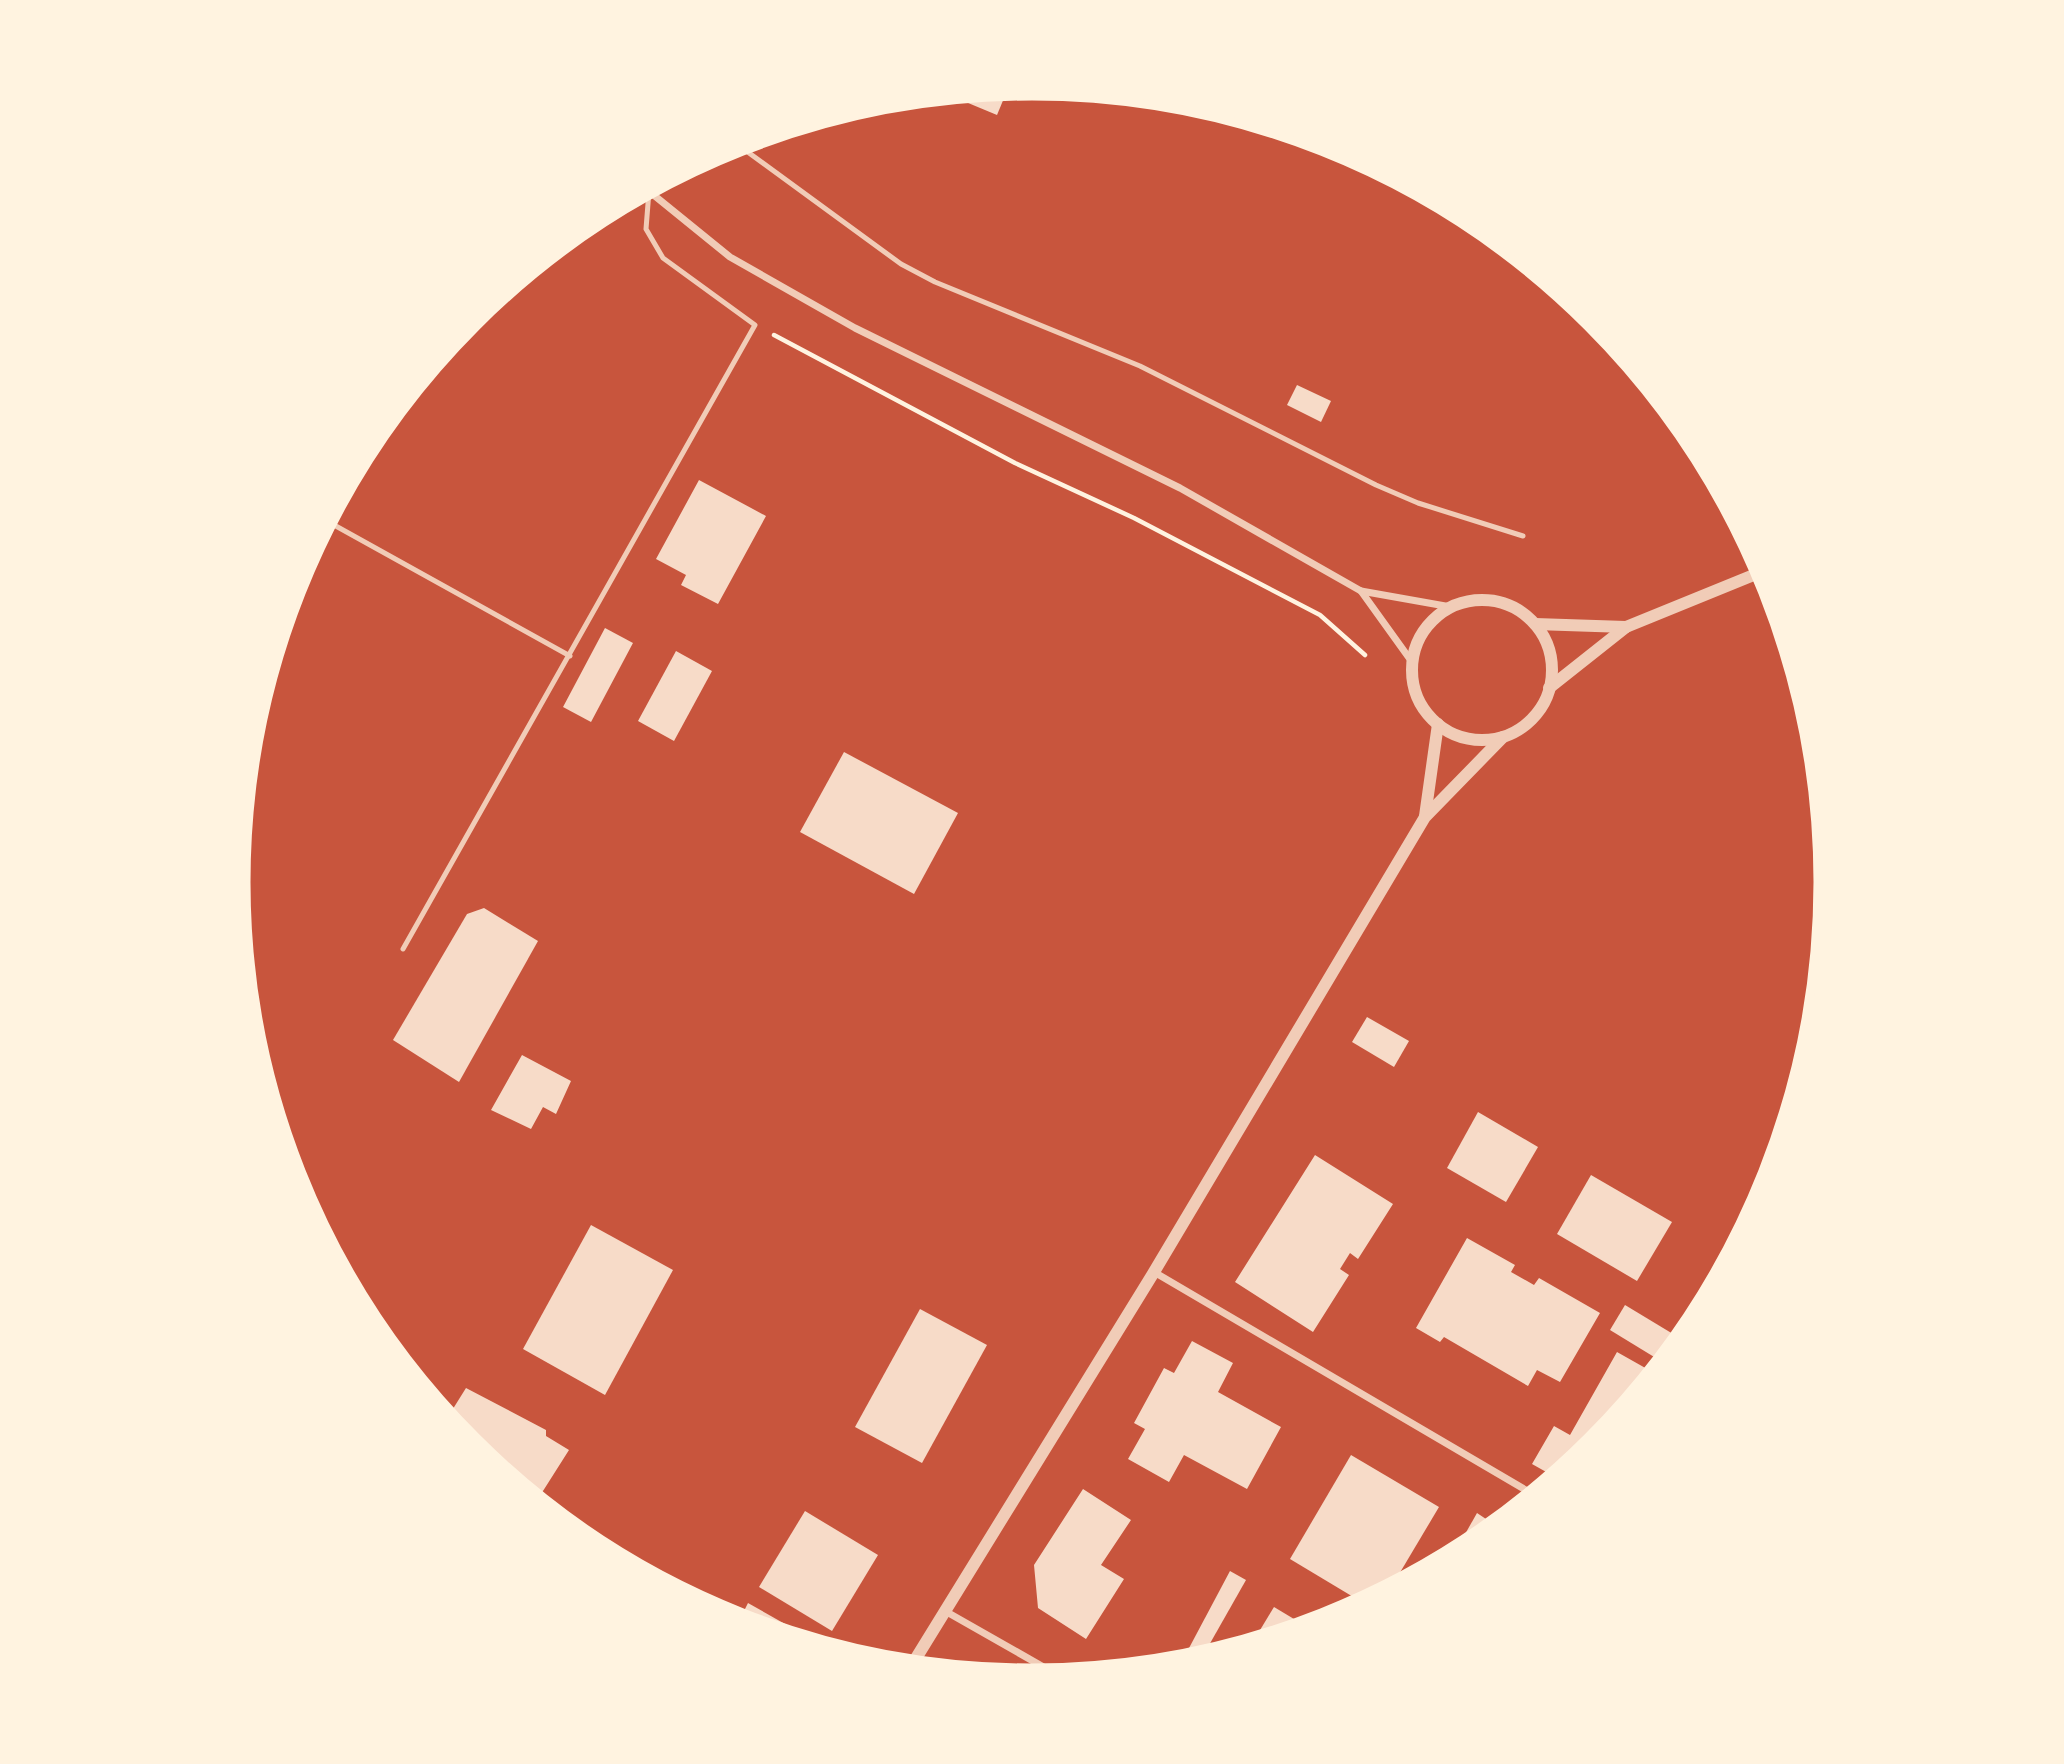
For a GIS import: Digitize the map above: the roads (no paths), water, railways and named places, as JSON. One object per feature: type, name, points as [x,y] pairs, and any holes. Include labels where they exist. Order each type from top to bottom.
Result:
[{"type":"street","points":[[653,194],[730,257],[783,290],[1180,488],[1361,591],[1451,607]]},
{"type":"street","points":[[1549,688],[1626,627],[1755,574]]},
{"type":"street","points":[[1361,591],[1412,662]]},
{"type":"street","points":[[916,1659],[1154,1272],[1425,817],[1503,737],[1532,718],[1539,709],[1549,688],[1552,666],[1547,643],[1535,624],[1517,609],[1496,601],[1473,600],[1451,607],[1432,621],[1419,640],[1412,662],[1413,686],[1422,707],[1438,724],[1458,736],[1481,740],[1503,737]]},
{"type":"street","points":[[1535,624],[1626,627]]},
{"type":"street","points":[[1425,817],[1438,724]]},
{"type":"street","points":[[1154,1272],[1527,1491]]},
{"type":"street","points":[[945,1611],[1044,1668]]},
{"type":"lane","points":[[746,151],[901,264],[935,282],[1140,366],[1418,503],[1523,536]]},
{"type":"lane","points":[[403,949],[755,325],[663,258],[646,229],[647,198]]},
{"type":"lane","points":[[332,524],[570,656]]}]
